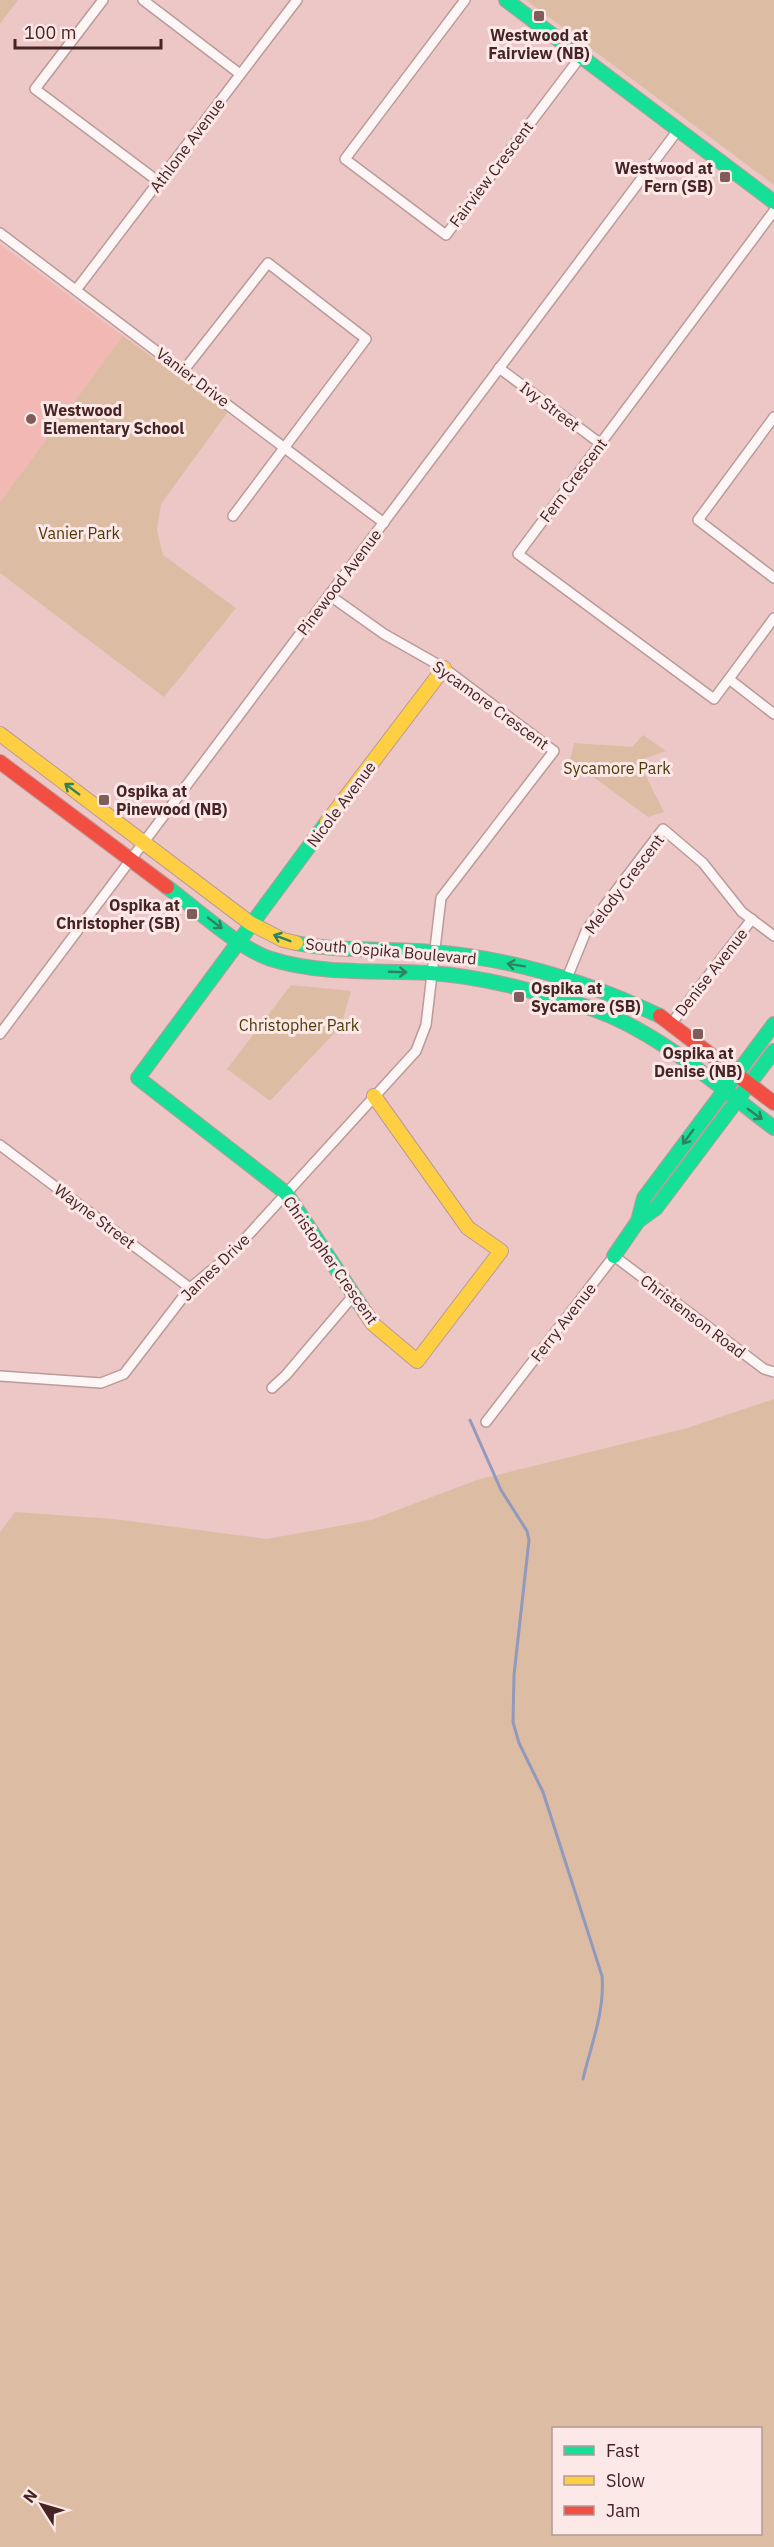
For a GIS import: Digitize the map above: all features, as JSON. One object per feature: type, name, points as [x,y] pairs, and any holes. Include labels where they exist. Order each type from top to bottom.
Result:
[{"type":"street","points":[[103,0],[35,90],[159,182]]},
{"type":"street","points":[[143,0],[240,75]]},
{"type":"street","name":"Athlone Avenue","points":[[76,290],[297,0]]},
{"type":"street","name":"Fairview Crescent","points":[[465,0],[345,159],[446,235],[580,56]]},
{"type":"street","points":[[506,0],[774,202]]},
{"type":"street","name":"Pinewood Avenue","points":[[0,1034],[678,130]]},
{"type":"street","name":"Fern Crescent","points":[[729,679],[714,699],[518,554],[774,211]]},
{"type":"street","name":"Vanier Drive","points":[[0,233],[384,523]]},
{"type":"street","points":[[184,370],[268,263],[366,339],[233,516]]},
{"type":"street","name":"Ivy Street","points":[[500,368],[601,444]]},
{"type":"street","points":[[774,417],[698,520],[774,578]]},
{"type":"street","name":"Sycamore Crescent","points":[[329,595],[384,634],[444,668],[554,751],[441,898],[431,973]]},
{"type":"street","points":[[774,618],[729,679],[774,714]]},
{"type":"street","name":"Nicole Avenue","points":[[238,940],[444,668]]},
{"type":"street","name":"South Ospika Boulevard","points":[[0,734],[250,923],[283,939],[317,947],[434,952],[530,967],[567,978],[649,1012],[670,1024],[774,1103]]},
{"type":"street","name":"South Ospika Boulevard","points":[[0,762],[238,940],[269,959],[319,970],[431,973],[520,988],[587,1007],[653,1038],[774,1128]]},
{"type":"street","name":"Melody Crescent","points":[[567,978],[587,929],[663,830],[703,863],[742,912],[774,936]]},
{"type":"street","name":"Denise Avenue","points":[[670,1024],[752,919]]},
{"type":"street","name":"Christopher Crescent","points":[[238,940],[138,1078],[286,1193],[373,1324],[417,1361],[501,1251],[468,1228],[374,1096]]},
{"type":"street","name":"James Drive","points":[[0,1376],[101,1383],[124,1374],[190,1288],[231,1254],[416,1051],[426,1025],[431,973]]},
{"type":"street","name":"Ferry Avenue","points":[[638,1221],[644,1198],[774,1024]]},
{"type":"street","name":"Ferry Avenue","points":[[486,1422],[614,1256],[638,1221],[656,1208],[774,1051]]},
{"type":"street","name":"Wayne Street","points":[[0,1145],[190,1288]]},
{"type":"street","name":"Christenson Road","points":[[614,1256],[764,1369],[774,1372]]},
{"type":"street","points":[[272,1388],[286,1375],[353,1296]]},
{"type":"shaded area","name":"Westwood Elementary School","points":[[0,244],[123,336],[0,502]]},
{"type":"green space","points":[[0,0],[18,0],[0,24]]},
{"type":"green space","points":[[526,0],[774,0],[774,185]]},
{"type":"green space","name":"Vanier Park","points":[[123,336],[228,412],[161,504],[157,530],[163,555],[236,608],[164,697],[0,573],[0,502]]},
{"type":"green space","name":"Sycamore Park","points":[[643,735],[666,751],[638,761],[664,812],[648,817],[570,760],[574,743],[632,747]]},
{"type":"green space","name":"Christopher Park","points":[[291,985],[351,991],[341,1026],[270,1101],[227,1069]]},
{"type":"green space","points":[[774,1399],[774,2547],[0,2547],[0,1532],[15,1512],[114,1519],[267,1539],[371,1520],[477,1480],[687,1428]]},
{"type":"waterway","points":[[470,1420],[501,1490],[527,1531],[529,1540],[514,1675],[513,1722],[519,1743],[543,1792],[602,1976],[597,2028],[583,2079]]},
{"type":"traffic: fast","points":[[506,0],[774,202]]},
{"type":"traffic: fast","points":[[327,822],[138,1078],[286,1193],[365,1312]]},
{"type":"traffic: fast","points":[[167,887],[232,938],[271,959],[329,970],[429,973],[468,977],[546,995],[610,1016],[635,1028],[684,1059],[774,1128]]},
{"type":"traffic: fast","points":[[296,943],[329,948],[432,952],[491,960],[577,982],[660,1016]]},
{"type":"traffic: fast","points":[[638,1221],[644,1198],[774,1024]]},
{"type":"traffic: fast","points":[[614,1256],[638,1221],[656,1208],[774,1051]]},
{"type":"traffic: slow","points":[[327,822],[444,668]]},
{"type":"traffic: slow","points":[[0,734],[250,923],[283,940],[296,943]]},
{"type":"traffic: slow","points":[[365,1312],[373,1324],[417,1361],[501,1251],[468,1228],[374,1096]]},
{"type":"traffic: jam","points":[[0,762],[167,887]]},
{"type":"traffic: jam","points":[[660,1016],[774,1103]]},
{"type":"place","name":"Westwood at Fairview (NB)","points":[[539,16]]},
{"type":"place","name":"Westwood at Fern (SB)","points":[[725,177]]},
{"type":"place","name":"Westwood Elementary School","points":[[31,419]]},
{"type":"place","name":"Ospika at Pinewood (NB)","points":[[104,800]]},
{"type":"place","name":"Ospika at Christopher (SB)","points":[[192,914]]},
{"type":"place","name":"Ospika at Sycamore (SB)","points":[[519,997]]},
{"type":"place","name":"Ospika at Denise (NB)","points":[[698,1034]]}]
